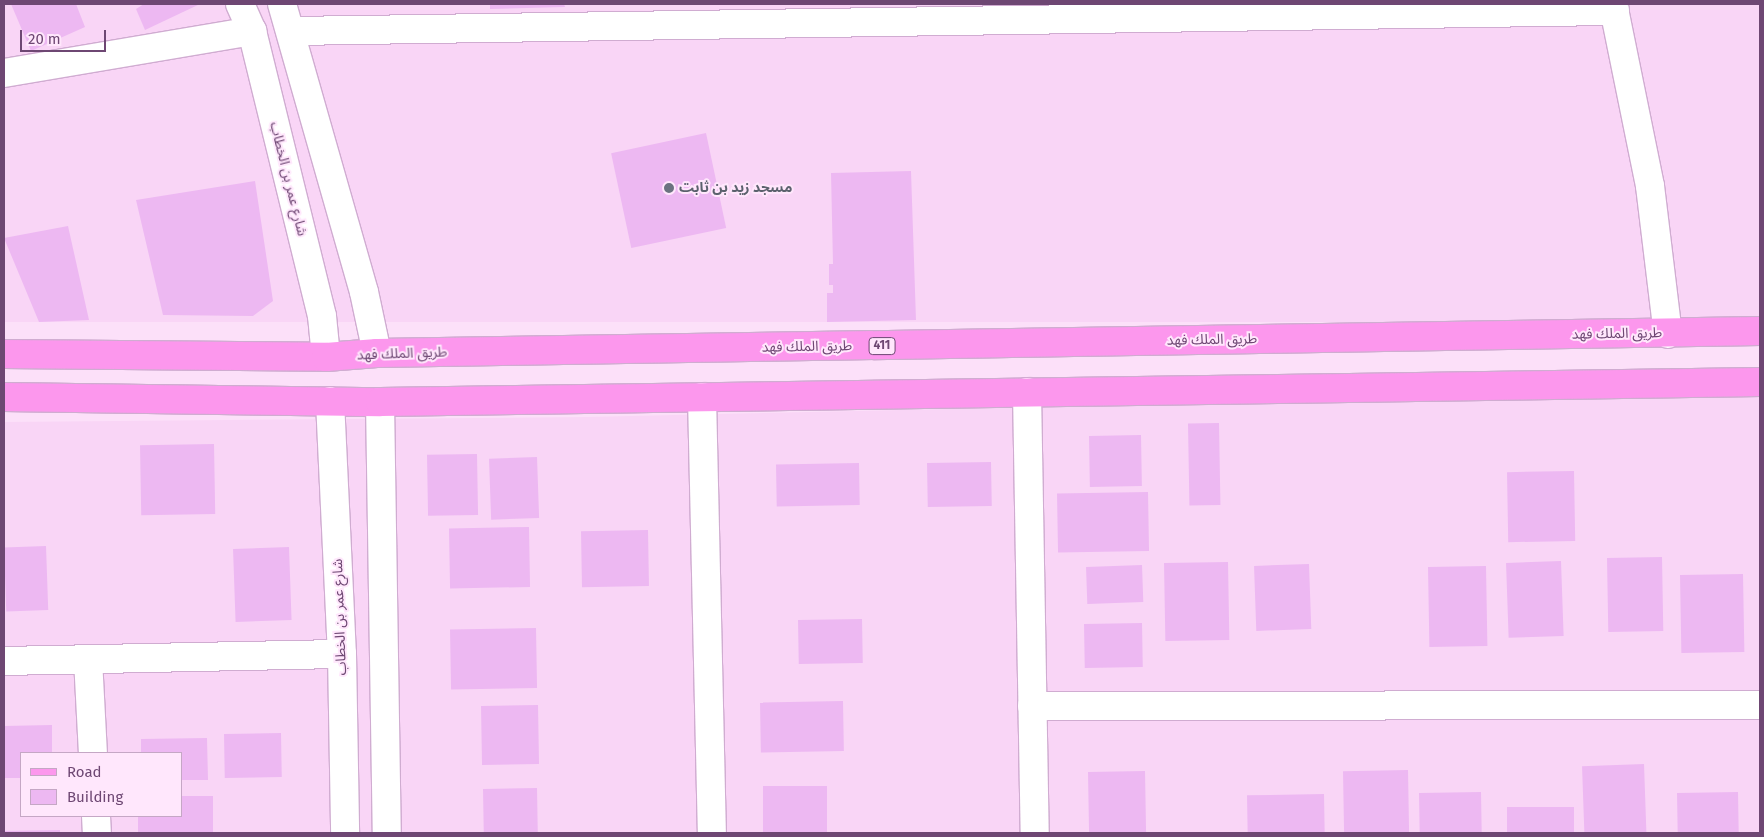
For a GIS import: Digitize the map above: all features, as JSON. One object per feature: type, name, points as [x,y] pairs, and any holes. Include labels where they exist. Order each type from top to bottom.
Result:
[{"type":"main road","name":"طريق الملك فهد","points":[[4,354],[326,357],[377,353],[1668,334],[1760,331]]},
{"type":"main road","points":[[4,397],[380,402],[1760,382]]},
{"type":"street","name":"شارع عمر بن الخطاب","points":[[240,4],[252,31],[322,316],[326,357]]},
{"type":"street","points":[[282,4],[292,31],[364,292],[377,353]]},
{"type":"street","points":[[292,31],[1614,8],[1650,186],[1668,334]]},
{"type":"street","points":[[4,73],[252,31]]},
{"type":"street","points":[[1027,392],[1035,833]]},
{"type":"street","points":[[702,397],[712,833]]},
{"type":"street","name":"شارع عمر بن الخطاب","points":[[330,401],[342,654],[344,833]]},
{"type":"street","points":[[380,402],[387,833]]},
{"type":"street","points":[[4,661],[342,654]]},
{"type":"street","points":[[88,659],[93,752]]},
{"type":"street","points":[[1032,706],[1760,705]]},
{"type":"street","points":[[96,817],[97,833]]},
{"type":"shaded area","points":[[4,4],[1760,4],[1760,322],[4,322]]},
{"type":"shaded area","points":[[1760,391],[1760,833],[4,833],[4,422],[587,417]]},
{"type":"building","points":[[11,4],[76,4],[85,27],[31,51]]},
{"type":"building","points":[[144,4],[200,4],[145,30],[136,9]]},
{"type":"building","points":[[490,4],[564,4],[565,7],[490,9]]},
{"type":"building","name":"مسجد زيد بن ثابت","points":[[706,133],[726,228],[631,248],[611,153]]},
{"type":"building","points":[[911,171],[916,320],[827,322],[827,293],[833,293],[833,285],[829,285],[829,264],[833,264],[831,173]]},
{"type":"building","points":[[255,181],[273,301],[253,316],[163,315],[136,200]]},
{"type":"building","points":[[68,226],[89,320],[39,322],[4,238]]},
{"type":"building","points":[[1219,423],[1220,505],[1189,506],[1188,424]]},
{"type":"building","points":[[1141,435],[1142,486],[1090,487],[1089,436]]},
{"type":"building","points":[[214,444],[215,514],[141,515],[140,445]]},
{"type":"building","points":[[477,454],[478,515],[428,516],[427,455]]},
{"type":"building","points":[[537,457],[539,518],[491,520],[489,459]]},
{"type":"building","points":[[991,462],[992,506],[928,507],[927,463]]},
{"type":"building","points":[[859,463],[860,505],[777,506],[776,464]]},
{"type":"building","points":[[1574,471],[1575,541],[1508,542],[1507,472]]},
{"type":"building","points":[[1148,492],[1149,551],[1058,553],[1057,494]]},
{"type":"building","points":[[529,527],[530,587],[450,588],[449,528]]},
{"type":"building","points":[[648,530],[649,586],[582,587],[581,531]]},
{"type":"building","points":[[46,546],[48,610],[6,611],[4,547]]},
{"type":"building","points":[[289,547],[292,620],[236,622],[233,549]]},
{"type":"building","points":[[1662,557],[1663,631],[1608,632],[1607,558]]},
{"type":"building","points":[[1561,561],[1564,636],[1509,638],[1506,563]]},
{"type":"building","points":[[1228,562],[1229,640],[1165,641],[1164,563]]},
{"type":"building","points":[[1309,564],[1311,629],[1256,631],[1254,566]]},
{"type":"building","points":[[1142,565],[1143,602],[1087,604],[1086,567]]},
{"type":"building","points":[[1486,566],[1487,646],[1429,647],[1428,567]]},
{"type":"building","points":[[1743,574],[1744,652],[1681,653],[1680,575]]},
{"type":"building","points":[[862,619],[863,663],[799,664],[798,620]]},
{"type":"building","points":[[1142,623],[1143,667],[1085,668],[1084,624]]},
{"type":"building","points":[[536,628],[537,688],[451,689],[450,630]]},
{"type":"building","points":[[843,701],[844,751],[761,752],[760,702]]},
{"type":"building","points":[[538,705],[539,764],[482,765],[481,706]]},
{"type":"building","points":[[52,725],[52,752],[20,752],[20,778],[4,778],[4,726]]},
{"type":"building","points":[[281,733],[282,777],[225,778],[224,734]]},
{"type":"building","points":[[207,738],[208,780],[182,780],[182,752],[141,752],[141,739]]},
{"type":"building","points":[[1644,764],[1646,833],[1584,833],[1582,766]]},
{"type":"building","points":[[1408,770],[1409,833],[1344,833],[1343,771]]},
{"type":"building","points":[[1145,771],[1146,833],[1089,833],[1088,772]]},
{"type":"building","points":[[763,786],[827,786],[827,833],[763,833]]},
{"type":"building","points":[[537,788],[538,833],[484,833],[483,789]]},
{"type":"building","points":[[1481,792],[1482,833],[1420,833],[1419,793]]},
{"type":"building","points":[[1738,792],[1739,833],[1678,833],[1677,793]]},
{"type":"building","points":[[1324,794],[1325,833],[1248,833],[1247,795]]},
{"type":"building","points":[[182,796],[213,796],[213,833],[138,833],[138,817],[182,817]]},
{"type":"building","points":[[1507,807],[1574,807],[1574,833],[1507,833]]},
{"type":"building","points":[[60,830],[60,833],[4,833],[4,831]]},
{"type":"place","name":"مسجد زيد بن ثابت","points":[[669,188]]}]
